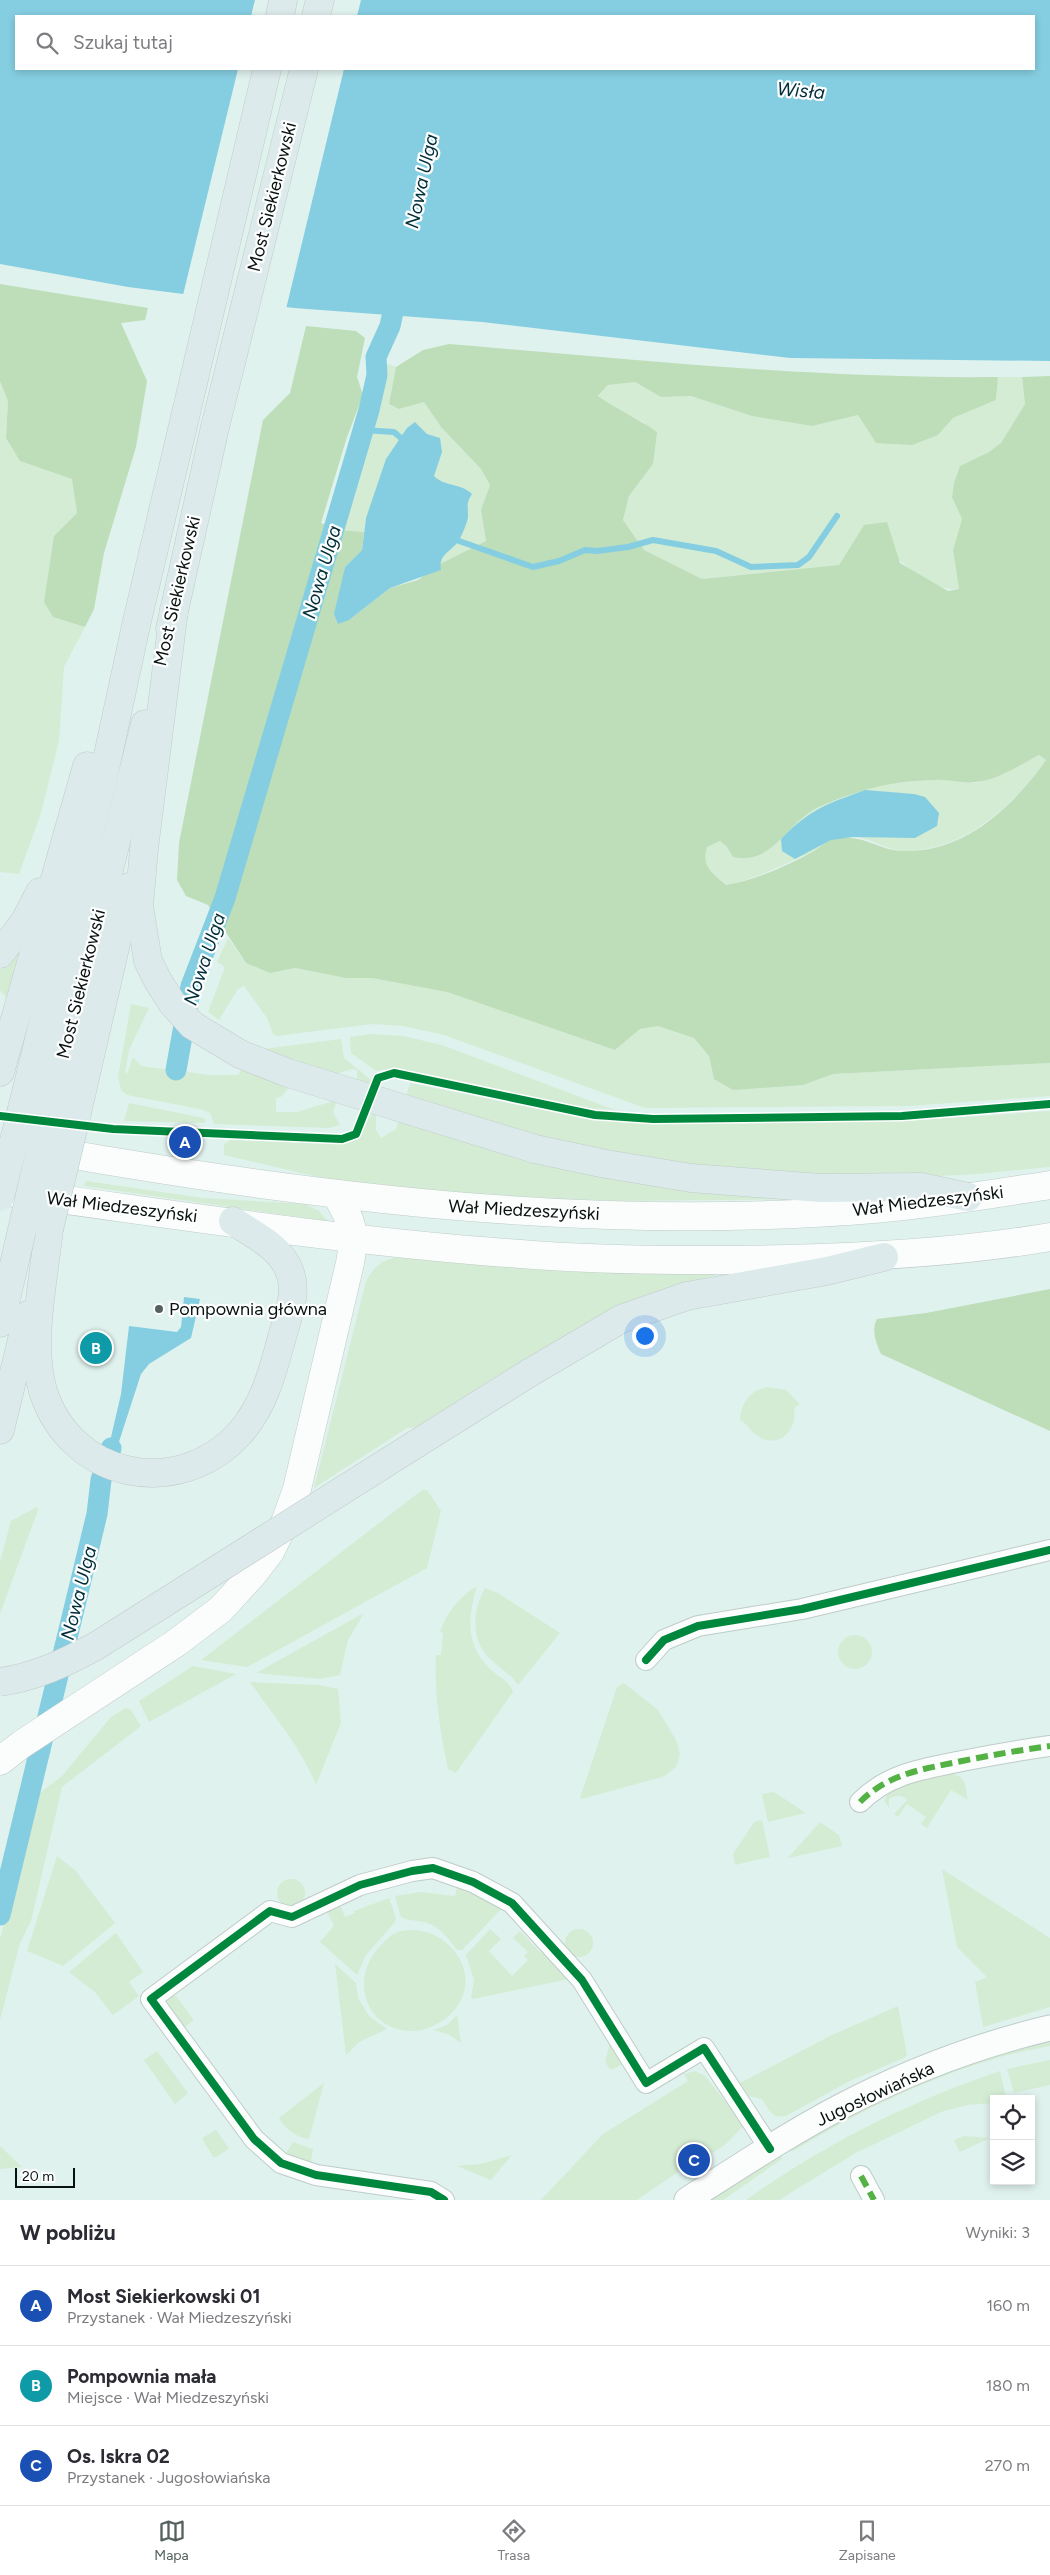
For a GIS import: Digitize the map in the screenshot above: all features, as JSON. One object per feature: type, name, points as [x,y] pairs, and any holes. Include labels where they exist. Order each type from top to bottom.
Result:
[{"type":"main road","points":[[280,15],[284,0]]},
{"type":"main road","points":[[316,15],[320,0]]},
{"type":"main road","name":"Most Siekierkowski","points":[[0,1197],[22,1109],[48,917],[103,778],[137,621],[267,70]]},
{"type":"main road","name":"Most Siekierkowski","points":[[27,1298],[49,1113],[107,931],[174,610],[215,427],[304,70]]},
{"type":"main road","points":[[174,610],[139,906],[148,961],[172,1003],[192,1025],[240,1054],[326,1086],[535,1149],[648,1171],[749,1184],[821,1188],[921,1187],[968,1196]]},
{"type":"main road","points":[[0,1072],[48,917],[103,706],[137,621]]},
{"type":"main road","points":[[0,1430],[27,1298],[50,1229],[76,1117],[107,931],[152,788]]},
{"type":"main road","points":[[0,954],[48,917]]},
{"type":"main road","name":"Wał Miedzeszyński","points":[[0,1142],[117,1162],[336,1194],[479,1209],[656,1216],[756,1215],[857,1210],[1050,1185]]},
{"type":"main road","name":"Wał Miedzeszyński","points":[[0,1191],[355,1238],[476,1251],[616,1259],[755,1260],[884,1257],[972,1249],[1050,1237]]},
{"type":"main road","points":[[0,1761],[208,1620],[253,1574],[270,1552],[286,1520],[308,1444],[355,1238],[347,1214],[336,1194]]},
{"type":"main road","points":[[27,1298],[43,1390],[54,1418],[69,1438],[87,1453],[108,1465],[130,1472],[157,1474],[186,1468],[209,1458],[240,1433],[254,1415],[263,1397],[291,1305],[292,1278],[279,1254],[234,1221]]},
{"type":"main road","points":[[0,1682],[30,1676],[53,1668],[96,1646],[526,1374],[621,1319],[687,1296],[728,1287],[828,1271],[884,1257]]},
{"type":"main road","points":[[0,1323],[27,1298]]},
{"type":"street","points":[[646,1660],[664,1640],[692,1627],[802,1609],[1050,1550]]},
{"type":"street","points":[[860,1802],[874,1788],[904,1773],[1002,1753],[1050,1746]]},
{"type":"street","points":[[444,2200],[431,2192],[316,2175],[281,2162],[254,2139],[151,1999],[270,1911],[292,1917],[360,1885],[412,1871],[434,1868],[473,1882],[512,1903],[582,1980],[646,2083],[704,2048],[770,2148]]},
{"type":"street","name":"Jugosłowiańska","points":[[687,2200],[814,2121],[868,2093],[967,2054],[1050,2028]]},
{"type":"street","points":[[861,2176],[874,2200]]},
{"type":"green space","points":[[0,284],[148,308],[145,320],[121,323],[147,381],[136,447],[104,553],[94,609],[85,627],[53,617],[44,602],[54,536],[77,513],[72,479],[20,461],[6,438],[8,401],[0,381]]},
{"type":"green space","points":[[306,326],[356,331],[365,338],[357,377],[363,395],[347,437],[321,523],[341,530],[364,532],[362,550],[345,567],[342,584],[349,620],[390,588],[418,580],[440,564],[486,541],[481,510],[490,485],[481,469],[441,427],[424,402],[399,409],[389,404],[396,367],[423,350],[449,344],[723,367],[860,375],[998,377],[996,400],[953,418],[938,435],[912,445],[876,443],[858,415],[812,426],[752,416],[691,396],[661,397],[635,382],[608,385],[598,396],[657,432],[653,464],[629,496],[623,520],[644,550],[702,579],[839,565],[864,525],[887,522],[900,563],[948,591],[959,589],[953,550],[962,519],[952,497],[954,483],[960,466],[989,452],[1001,443],[1025,404],[1022,377],[1050,376],[1050,1063],[833,1074],[803,1085],[733,1090],[714,1079],[709,1056],[694,1038],[658,1026],[640,1029],[615,1050],[447,992],[372,978],[346,978],[295,968],[270,973],[246,963],[208,905],[186,896],[177,880],[179,843],[263,420],[290,393]],"holes":[[[1039,755],[1046,760],[1018,794],[986,824],[948,844],[927,849],[904,851],[886,848],[854,838],[834,839],[804,857],[771,872],[749,880],[726,885],[712,873],[705,859],[707,847],[720,841],[727,847],[733,857],[747,858],[759,855],[770,849],[799,821],[821,806],[876,787],[919,781],[984,781],[1009,772]]]},
{"type":"green space","points":[[385,363],[396,367],[389,404],[399,409],[424,402],[441,427],[481,469],[490,485],[481,510],[486,541],[440,564],[366,518],[364,532],[341,530]]},
{"type":"green space","points":[[998,377],[1022,377],[1025,404],[1001,443],[989,452],[960,466],[952,496],[962,519],[953,550],[959,589],[934,584],[920,576],[907,567],[864,525],[839,565],[702,579],[644,550],[623,520],[629,496],[653,464],[644,422],[620,411],[598,397],[608,385],[635,382],[661,397],[691,396],[752,416],[812,426],[858,415],[876,443],[938,435],[953,418],[996,400]]},
{"type":"green space","points":[[0,381],[8,401],[6,438],[20,461],[72,478],[77,513],[54,536],[54,617],[85,627],[64,667],[59,741],[41,813],[19,874],[0,872]]},
{"type":"green space","points":[[1039,755],[1046,760],[1018,794],[985,823],[947,843],[926,849],[904,851],[891,849],[866,839],[851,837],[740,882],[726,885],[712,873],[705,859],[707,847],[720,841],[727,847],[818,807],[877,785],[909,780],[945,779],[976,783],[1004,773]]},
{"type":"green space","points":[[228,938],[246,963],[270,973],[295,968],[346,978],[372,978],[447,992],[615,1050],[640,1029],[658,1026],[694,1038],[709,1056],[714,1079],[803,1085],[832,1074],[1050,1063],[1050,1096],[909,1106],[645,1108],[444,1035],[403,1026],[373,1024],[276,1036],[273,1034],[267,1018],[244,986],[238,989],[219,1020],[208,1012],[225,967],[217,962]]},
{"type":"green space","points":[[23,946],[8,1000],[0,990],[0,970]]},
{"type":"green space","points":[[131,1004],[149,1008],[129,1050],[125,1072],[127,1074],[133,1057],[141,1066],[209,1075],[238,1075],[241,1070],[290,1086],[281,1097],[276,1098],[276,1112],[297,1112],[337,1100],[333,1112],[340,1125],[329,1128],[214,1124],[210,1113],[204,1110],[127,1095],[121,1090],[118,1077]]},
{"type":"green space","points":[[371,1034],[403,1036],[442,1045],[615,1110],[581,1108],[394,1068],[376,1071],[351,1053],[350,1037]]},
{"type":"green space","points":[[341,1039],[344,1058],[371,1080],[367,1087],[357,1084],[357,1070],[352,1069],[327,1077],[263,1049]]},
{"type":"green space","points":[[410,1083],[592,1120],[656,1124],[904,1121],[1050,1111],[1050,1167],[977,1174],[903,1178],[750,1173],[573,1147],[405,1100]]},
{"type":"green space","points":[[129,1103],[204,1118],[206,1121],[203,1123],[124,1121]]},
{"type":"green space","points":[[374,1113],[376,1114],[376,1130],[381,1138],[396,1129],[399,1120],[816,1199],[621,1201],[459,1194],[331,1180],[224,1155],[224,1144],[231,1140],[346,1144],[361,1133],[367,1121]]},
{"type":"green space","points":[[86,1181],[203,1198],[305,1204],[319,1211],[328,1221],[84,1186]]},
{"type":"green space","points":[[401,1257],[518,1267],[596,1271],[714,1273],[716,1275],[660,1290],[593,1319],[421,1427],[407,1428],[314,1488],[366,1281],[372,1271],[380,1264],[389,1259]]},
{"type":"green space","points":[[1050,1289],[1050,1431],[881,1354],[876,1341],[874,1328],[877,1319],[926,1313]]},
{"type":"green space","points":[[767,1387],[786,1390],[800,1404],[794,1408],[795,1415],[787,1434],[776,1440],[761,1438],[740,1420],[744,1403],[751,1394]]},
{"type":"green space","points":[[422,1490],[427,1490],[441,1511],[427,1568],[247,1667],[201,1660]]},
{"type":"green space","points":[[37,1507],[38,1510],[0,1614],[0,1561],[11,1521]]},
{"type":"green space","points":[[477,1586],[470,1622],[473,1643],[485,1663],[508,1683],[513,1692],[456,1773],[448,1769],[442,1741],[437,1698],[436,1655],[441,1655],[443,1633],[440,1632],[446,1618],[464,1595]]},
{"type":"green space","points":[[485,1588],[498,1593],[560,1633],[518,1685],[512,1677],[489,1658],[479,1642],[475,1624],[476,1615]]},
{"type":"green space","points":[[364,1613],[348,1640],[340,1675],[320,1679],[256,1673]]},
{"type":"green space","points":[[855,1635],[862,1636],[867,1640],[871,1645],[871,1659],[867,1664],[862,1668],[855,1669],[848,1668],[843,1664],[839,1659],[838,1652],[839,1645],[843,1640],[848,1636]]},
{"type":"green space","points":[[193,1666],[236,1674],[149,1722],[139,1701]]},
{"type":"green space","points":[[250,1682],[318,1685],[338,1689],[341,1723],[316,1785],[295,1744]]},
{"type":"green space","points":[[624,1683],[658,1710],[676,1740],[680,1754],[676,1767],[665,1776],[582,1799],[580,1798],[617,1687]]},
{"type":"green space","points":[[126,1708],[131,1710],[141,1726],[62,1787],[31,1921],[20,1943],[0,2020],[0,1939],[37,1795],[62,1776],[111,1717]]},
{"type":"green space","points":[[947,1772],[958,1776],[964,1781],[968,1800],[951,1790],[927,1828],[921,1824],[926,1817],[907,1804],[898,1817],[894,1814],[907,1800],[905,1798],[898,1796],[889,1799],[889,1808],[884,1800],[890,1790]]},
{"type":"green space","points":[[774,1792],[806,1813],[768,1822],[762,1794]]},
{"type":"green space","points":[[762,1820],[770,1857],[735,1865],[733,1854],[754,1822]]},
{"type":"green space","points":[[820,1822],[839,1835],[842,1846],[788,1858]]},
{"type":"green space","points":[[57,1856],[75,1870],[115,1923],[63,1966],[27,1951]]},
{"type":"green space","points":[[942,1869],[1050,1938],[1050,2007],[983,2027],[975,1982],[987,1977],[957,1947]]},
{"type":"green space","points":[[291,1879],[301,1883],[305,1893],[301,1903],[291,1907],[281,1903],[277,1893],[281,1883]]},
{"type":"green space","points":[[457,1887],[505,1905],[462,1950],[457,1950],[443,1933],[434,1926],[401,1917],[395,1896],[421,1892],[455,1896]]},
{"type":"green space","points":[[389,1898],[396,1918],[395,1922],[366,1955],[357,1975],[320,1942],[334,1926],[325,1908],[339,1902],[345,1917],[355,1913],[354,1911]]},
{"type":"green space","points":[[490,1929],[501,1939],[489,1951],[512,1976],[528,1960],[524,1956],[528,1952],[513,1938],[520,1931],[541,1953],[548,1950],[573,1978],[473,1999],[471,1997],[474,1980],[466,1955]]},
{"type":"green space","points":[[579,1929],[589,1933],[593,1943],[589,1953],[579,1957],[569,1953],[565,1943],[569,1933]]},
{"type":"green space","points":[[405,1930],[417,1930],[432,1934],[445,1942],[456,1953],[462,1965],[465,1979],[464,1993],[457,2007],[445,2019],[422,2030],[413,2031],[397,2029],[383,2022],[373,2013],[367,2001],[364,1987],[365,1973],[371,1959],[380,1946],[395,1933]]},
{"type":"green space","points":[[116,1933],[143,1972],[129,1982],[139,1996],[113,2015],[95,1992],[69,1972]]},
{"type":"green space","points":[[335,1964],[356,1983],[358,1998],[369,2016],[387,2029],[359,2042],[346,2055]]},
{"type":"green space","points":[[171,1996],[176,1996],[194,2020],[183,2028],[165,2003],[165,2000]]},
{"type":"green space","points":[[898,2006],[907,2055],[904,2058],[850,2081],[786,2116],[774,2115],[762,2099],[748,2096],[738,2084],[832,2035]]},
{"type":"green space","points":[[457,2015],[461,2043],[448,2034],[433,2030],[447,2025]]},
{"type":"green space","points":[[612,2034],[629,2061],[611,2070],[605,2062]]},
{"type":"green space","points":[[1050,2042],[1050,2046],[1001,2057],[968,2067],[916,2087],[841,2124],[793,2151],[788,2149],[856,2111],[888,2096],[980,2062]]},
{"type":"green space","points":[[157,2051],[188,2093],[175,2104],[144,2060]]},
{"type":"green space","points":[[1050,2060],[1050,2085],[1014,2093],[1007,2069]]},
{"type":"green space","points":[[695,2071],[705,2076],[744,2125],[726,2144],[708,2156],[704,2149],[684,2160],[681,2170],[637,2200],[541,2200],[603,2134],[688,2081],[684,2074]]},
{"type":"green space","points":[[1000,2071],[1006,2095],[990,2095],[990,2103],[967,2105],[941,2112],[854,2154],[779,2200],[746,2200],[806,2161],[868,2126],[966,2083]]},
{"type":"green space","points":[[324,2083],[309,2139],[291,2132],[279,2118]]},
{"type":"green space","points":[[216,2130],[229,2148],[217,2157],[213,2157],[202,2138]]},
{"type":"green space","points":[[964,2136],[990,2138],[960,2152],[954,2140]]},
{"type":"green space","points":[[293,2142],[313,2149],[311,2162],[286,2153]]},
{"type":"green space","points":[[0,2146],[22,2167],[0,2169]]},
{"type":"green space","points":[[512,2155],[491,2180],[457,2166],[481,2164]]},
{"type":"green space","points":[[782,2155],[782,2159],[723,2200],[709,2200]]},
{"type":"water","name":"Wisła","points":[[0,0],[1050,0],[1050,361],[790,358],[482,322],[294,308],[128,287],[0,264]]},
{"type":"water","points":[[415,422],[427,434],[440,438],[442,452],[434,476],[443,482],[463,488],[472,494],[468,502],[466,526],[458,542],[443,557],[441,570],[390,588],[349,620],[338,624],[334,614],[345,567],[362,550],[366,518],[386,459],[407,428]]},
{"type":"water","points":[[865,790],[914,794],[925,797],[939,813],[937,826],[915,838],[853,837],[831,840],[795,859],[782,851],[781,839],[810,814],[829,804]]},
{"type":"water","points":[[184,1297],[200,1299],[191,1338],[149,1364],[141,1374],[115,1454],[108,1450],[121,1394],[129,1326],[177,1332],[181,1327]]},
{"type":"pier","points":[[255,0],[361,0],[357,15],[251,15]]},
{"type":"pier","points":[[238,70],[344,70],[286,309],[183,295]]},
{"type":"waterway","name":"Nowa Ulga","points":[[176,1070],[191,986],[225,898],[369,410],[377,375],[376,357],[390,326],[398,289]]},
{"type":"waterway","points":[[362,430],[394,432],[401,438]]},
{"type":"waterway","points":[[459,541],[533,567],[559,561],[585,550],[597,551],[628,547],[653,540],[716,551],[751,567],[798,565],[809,557],[837,516]]},
{"type":"waterway","name":"Nowa Ulga","points":[[0,1915],[97,1514],[101,1480],[111,1448]]},
{"type":"marked path","points":[[860,1802],[883,1784],[908,1774],[973,1759],[1050,1746]]},
{"type":"marked path","points":[[861,2176],[874,2200]]},
{"type":"cycle path","points":[[0,1116],[113,1129],[342,1139],[356,1134],[378,1078],[394,1073],[595,1115],[653,1119],[902,1116],[1050,1104]]},
{"type":"cycle path","points":[[646,1660],[664,1640],[698,1626],[802,1609],[1050,1550]]},
{"type":"cycle path","points":[[444,2200],[431,2192],[316,2175],[281,2163],[254,2139],[151,1999],[270,1911],[292,1917],[360,1885],[412,1871],[433,1868],[473,1882],[512,1903],[582,1980],[646,2083],[704,2048],[770,2149]]},
{"type":"place","name":"Most Siekierkowski 01","points":[[185,1142]]},
{"type":"place","name":"Pompownia główna","points":[[159,1309]]},
{"type":"place","name":"Pompownia mała","points":[[96,1348]]},
{"type":"place","name":"Os. Iskra 02","points":[[694,2160]]}]
